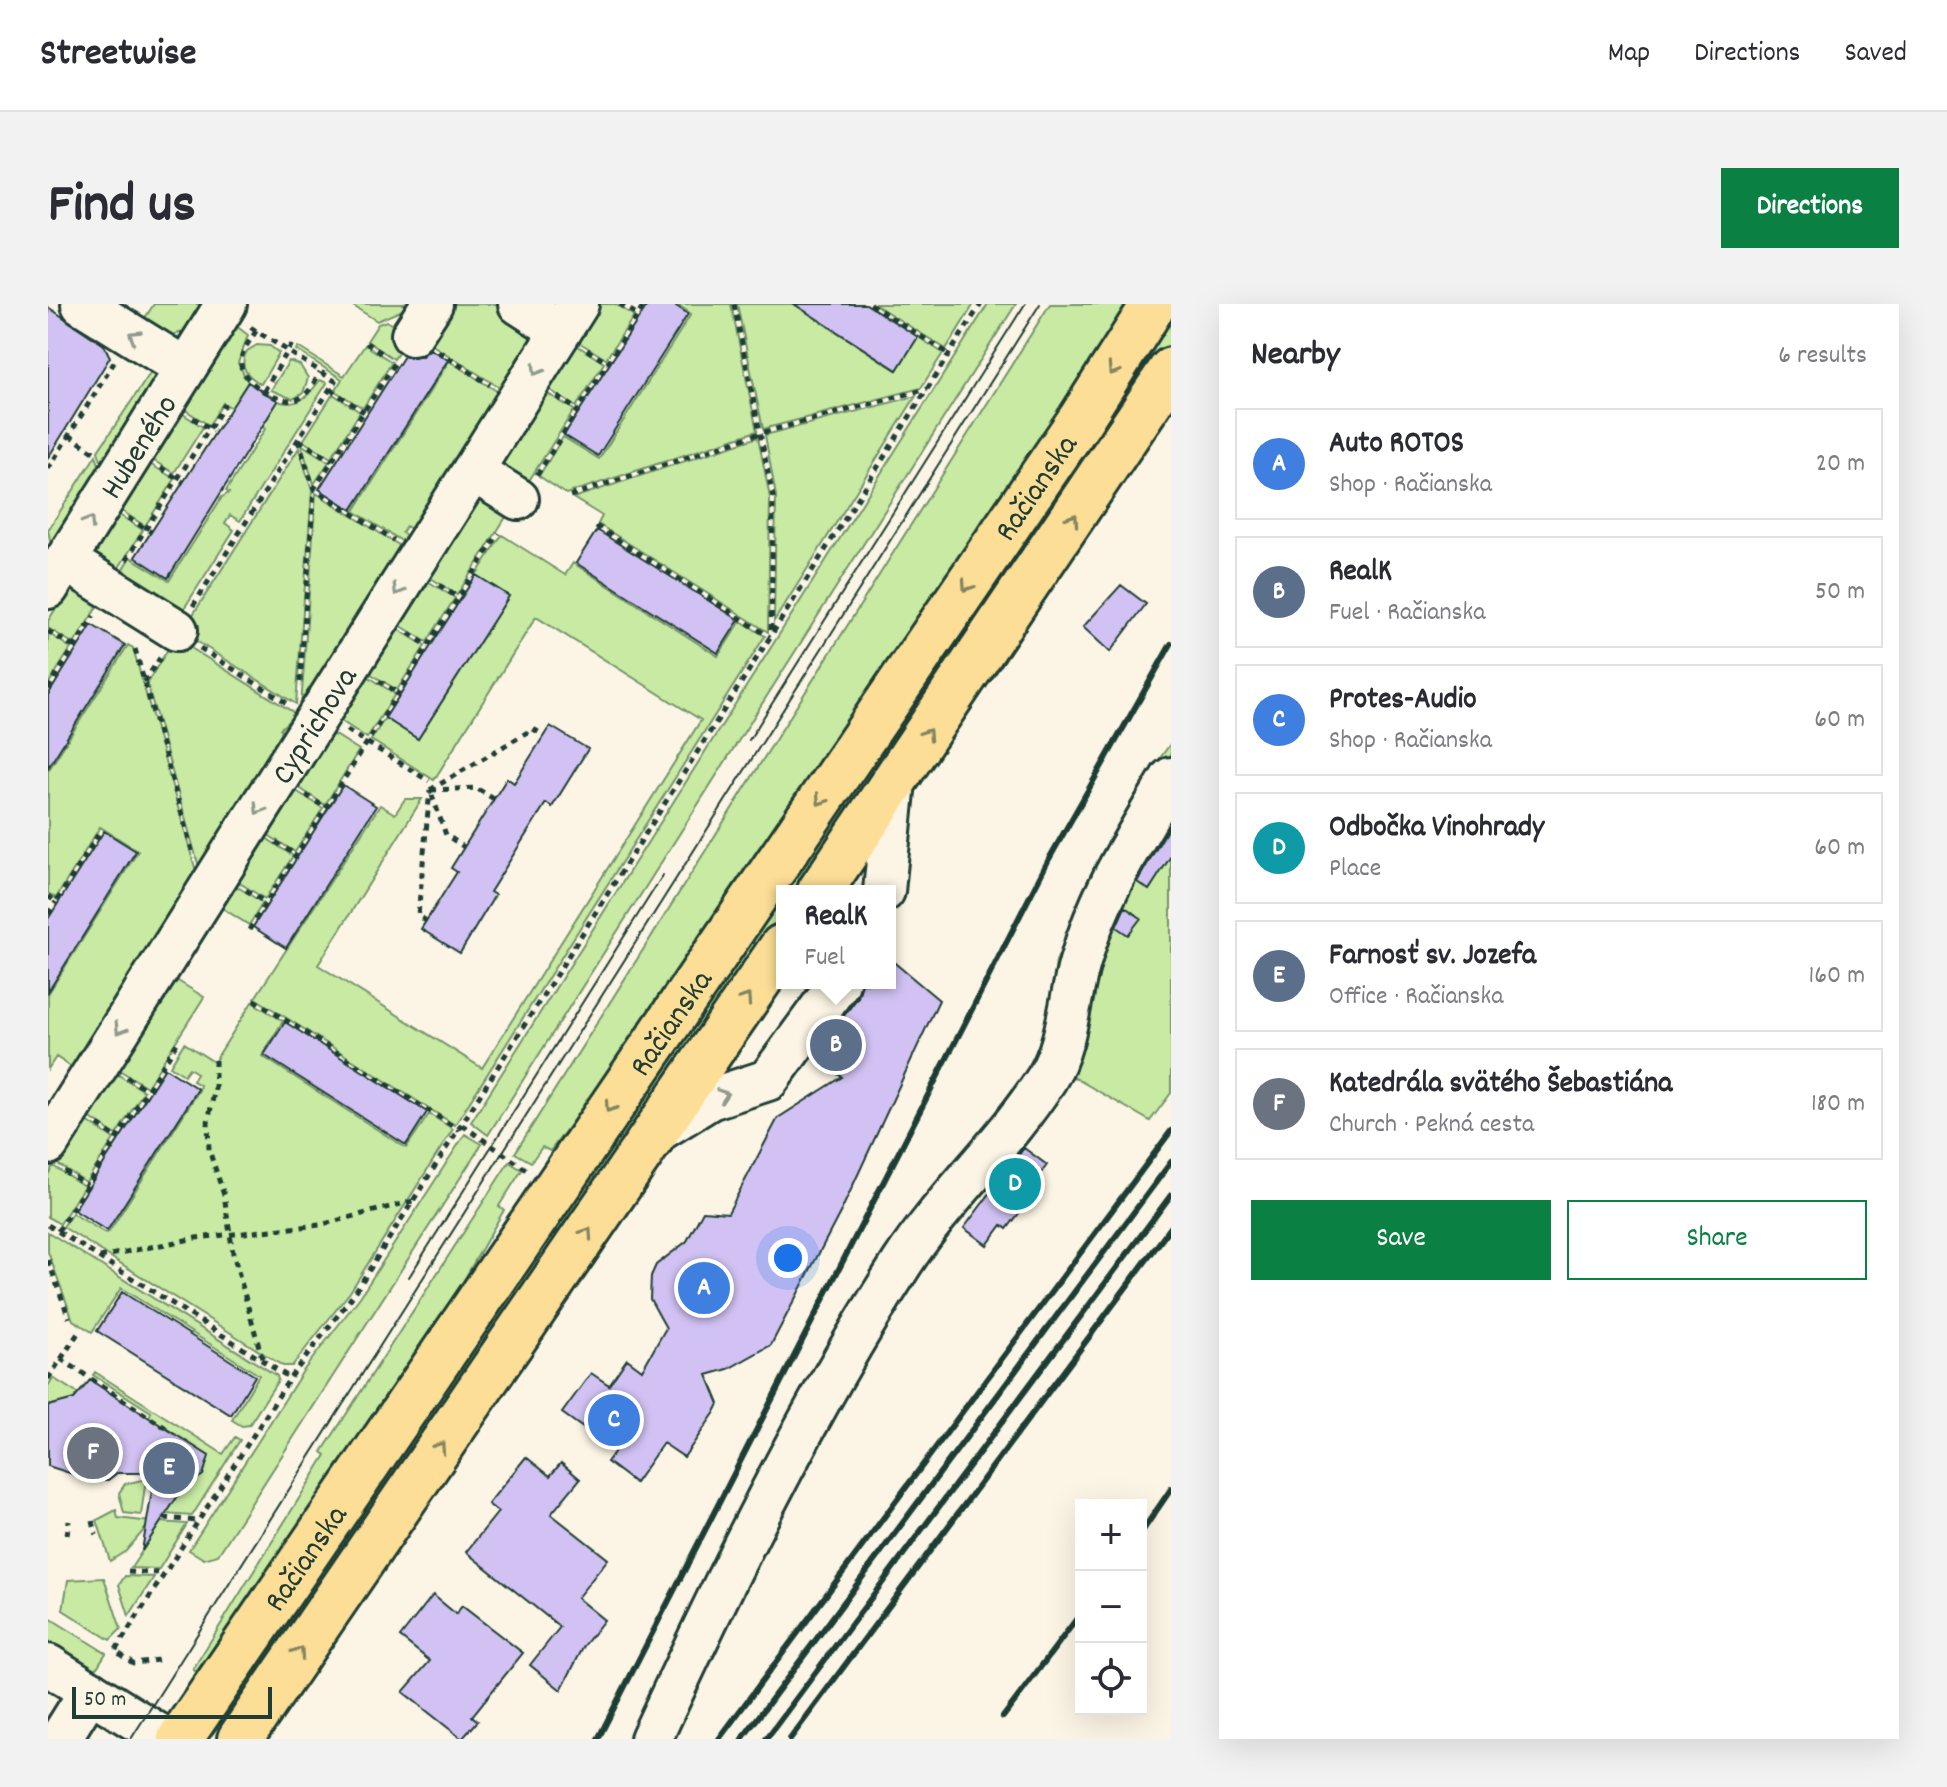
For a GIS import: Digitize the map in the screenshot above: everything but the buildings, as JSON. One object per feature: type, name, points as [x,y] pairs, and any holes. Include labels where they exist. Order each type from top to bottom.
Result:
[{"type":"main road","name":"Račianska","points":[[180,1739],[1080,420],[1154,304]]},
{"type":"main road","name":"Račianska","points":[[824,885],[1171,370]]},
{"type":"main road","name":"Račianska","points":[[196,1739],[245,1731],[776,956]]},
{"type":"street","points":[[82,304],[185,368]]},
{"type":"street","points":[[519,304],[570,317]]},
{"type":"street","name":"Hubeného","points":[[56,574],[185,368],[231,311]]},
{"type":"street","name":"Cyprichova","points":[[50,1154],[570,317]]},
{"type":"street","points":[[473,471],[527,487]]},
{"type":"street","points":[[56,574],[110,588],[176,632]]},
{"type":"street","points":[[651,1739],[740,1552],[865,1324],[925,1229],[1049,1076],[1065,1030],[1080,961],[1111,880],[1171,778]]},
{"type":"street","points":[[885,885],[895,781]]},
{"type":"street","points":[[655,1133],[710,1099],[768,1080],[835,989]]},
{"type":"street","points":[[48,1665],[166,1739]]},
{"type":"street","points":[[60,1739],[90,1691]]},
{"type":"path","points":[[620,304],[638,315]]},
{"type":"path","points":[[527,487],[645,304]]},
{"type":"path","points":[[734,304],[773,497],[771,637]]},
{"type":"path","points":[[870,304],[949,354]]},
{"type":"path","points":[[158,1660],[133,1663],[115,1651],[290,1378],[354,1294],[981,304]]},
{"type":"path","points":[[144,682],[335,381],[256,331],[231,311]]},
{"type":"path","points":[[256,331],[242,353],[241,368],[244,376],[264,391],[279,399],[297,400],[306,394],[320,372]]},
{"type":"path","points":[[366,343],[413,334],[504,393]]},
{"type":"path","points":[[314,489],[413,334]]},
{"type":"path","points":[[264,391],[292,344]]},
{"type":"path","points":[[48,469],[115,363],[116,354]]},
{"type":"path","points":[[330,389],[364,412]]},
{"type":"path","points":[[570,496],[761,433],[928,389]]},
{"type":"path","points":[[48,689],[212,430],[225,404]]},
{"type":"path","points":[[189,415],[212,430]]},
{"type":"path","points":[[298,439],[332,461]]},
{"type":"path","points":[[298,439],[314,489],[299,695]]},
{"type":"path","points":[[157,465],[180,480]]},
{"type":"path","points":[[314,489],[406,547]]},
{"type":"path","points":[[125,516],[148,531]]},
{"type":"path","points":[[596,526],[771,637]]},
{"type":"path","points":[[249,930],[499,533]]},
{"type":"path","points":[[48,631],[75,647]]},
{"type":"path","points":[[176,632],[298,710]]},
{"type":"path","points":[[135,649],[195,859]]},
{"type":"path","points":[[344,728],[429,781]]},
{"type":"path","points":[[430,790],[533,729],[544,735]]},
{"type":"path","points":[[430,790],[476,788],[494,799]]},
{"type":"path","points":[[430,790],[446,835],[464,847]]},
{"type":"path","points":[[426,921],[418,915],[430,790]]},
{"type":"path","points":[[48,914],[101,830]]},
{"type":"path","points":[[48,896],[56,902]]},
{"type":"path","points":[[254,1000],[529,1168],[521,1180]]},
{"type":"path","points":[[58,1231],[179,1040]]},
{"type":"path","points":[[215,1060],[207,1139],[211,1162],[224,1195],[229,1233],[263,1361]]},
{"type":"path","points":[[50,1154],[87,1185]]},
{"type":"path","points":[[100,1257],[229,1233],[320,1225],[414,1200]]},
{"type":"path","points":[[48,1225],[290,1378]]},
{"type":"path","points":[[48,1260],[69,1318]]},
{"type":"path","points":[[48,1379],[80,1330]]},
{"type":"path","points":[[61,1359],[169,1430]]},
{"type":"path","points":[[164,1518],[198,1521]]},
{"type":"path","points":[[67,1535],[69,1521]]},
{"type":"path","points":[[93,1521],[96,1535]]},
{"type":"path","points":[[128,1572],[165,1573]]},
{"type":"green space","points":[[154,304],[205,304],[189,330],[170,336],[143,321]]},
{"type":"green space","points":[[350,304],[417,304],[377,321]]},
{"type":"green space","points":[[438,304],[505,304],[539,332],[502,389],[418,336]]},
{"type":"green space","points":[[600,304],[615,304],[634,316],[606,359],[577,341]]},
{"type":"green space","points":[[677,304],[731,304],[757,431],[566,494],[539,476],[563,437],[599,459],[691,314]]},
{"type":"green space","points":[[737,304],[794,304],[896,370],[918,337],[943,353],[921,388],[763,429]]},
{"type":"green space","points":[[874,304],[974,304],[946,349]]},
{"type":"green space","points":[[988,304],[1016,304],[488,1135],[471,1122]]},
{"type":"green space","points":[[1050,304],[1137,304],[655,1014],[550,1151],[542,1147],[531,1162],[515,1153]]},
{"type":"green space","points":[[1171,307],[1171,343],[1160,361],[805,885],[779,885]]},
{"type":"green space","points":[[386,321],[410,335],[394,359],[367,341],[378,324]]},
{"type":"green space","points":[[235,325],[248,335],[238,363],[248,382],[232,408],[223,403],[209,425],[182,408]]},
{"type":"green space","points":[[575,344],[604,363],[576,407],[547,388]]},
{"type":"green space","points":[[257,345],[270,346],[279,353],[261,384],[248,374],[243,362],[247,351]]},
{"type":"green space","points":[[365,345],[392,362],[363,408],[335,391],[342,379],[296,350],[298,347],[344,376]]},
{"type":"green space","points":[[289,361],[300,365],[308,378],[303,393],[293,399],[271,390]]},
{"type":"green space","points":[[449,361],[500,393],[413,530],[406,526],[402,533],[408,537],[405,543],[354,511]]},
{"type":"green space","points":[[151,372],[160,373],[105,474],[98,451]]},
{"type":"green space","points":[[320,380],[327,383],[240,521],[230,515],[225,523],[234,530],[178,618],[115,583],[130,557],[169,581],[222,497],[229,493],[226,491],[265,429],[262,427],[278,401],[298,401]]},
{"type":"green space","points":[[545,392],[574,410],[523,490],[495,471]]},
{"type":"green space","points":[[333,394],[360,412],[331,458],[303,441]]},
{"type":"green space","points":[[916,396],[774,621],[776,496],[765,435]]},
{"type":"green space","points":[[180,412],[203,427],[174,473],[151,459]]},
{"type":"green space","points":[[758,437],[770,498],[768,632],[598,524],[602,516],[573,498]]},
{"type":"green space","points":[[301,444],[329,462],[314,484]]},
{"type":"green space","points":[[299,448],[312,491],[296,704],[182,632]]},
{"type":"green space","points":[[96,455],[103,478],[51,545],[48,530]]},
{"type":"green space","points":[[148,463],[175,479],[145,526],[119,509]]},
{"type":"green space","points":[[316,493],[402,547],[301,707]]},
{"type":"green space","points":[[479,495],[511,509],[457,595],[428,576]]},
{"type":"green space","points":[[116,513],[143,530],[111,580],[84,564]]},
{"type":"green space","points":[[502,535],[565,575],[573,563],[718,656],[741,621],[765,636],[455,1125],[255,998],[380,805],[395,814],[405,799],[422,799],[318,965],[482,1068],[701,720],[536,617],[434,780],[371,740],[385,718],[418,739],[509,596],[476,575]]},
{"type":"green space","points":[[76,576],[105,594],[74,644],[48,628],[48,621]]},
{"type":"green space","points":[[426,580],[455,598],[427,642],[398,624]]},
{"type":"green space","points":[[396,628],[425,646],[397,690],[368,672]]},
{"type":"green space","points":[[48,633],[71,648],[48,685]]},
{"type":"green space","points":[[175,638],[296,714],[280,729],[284,732],[199,867],[147,683]]},
{"type":"green space","points":[[128,645],[133,648],[196,871],[73,1068],[56,1057],[48,1069],[48,994],[138,851],[100,827],[56,898],[48,893],[48,771]]},
{"type":"green space","points":[[366,675],[395,694],[367,738],[338,719]]},
{"type":"green space","points":[[327,734],[337,736],[359,750],[325,805],[295,785]]},
{"type":"green space","points":[[1171,743],[1171,1093],[1150,1121],[1044,1060],[1056,961],[1149,773]]},
{"type":"green space","points":[[293,789],[323,808],[295,852],[265,833]]},
{"type":"green space","points":[[263,836],[293,856],[265,899],[235,880]]},
{"type":"green space","points":[[233,884],[263,903],[249,925],[219,906]]},
{"type":"green space","points":[[776,889],[776,928],[410,1461],[237,1704],[228,1697]]},
{"type":"green space","points":[[173,978],[204,997],[147,1087],[116,1068]]},
{"type":"green space","points":[[252,1002],[283,1021],[262,1056],[406,1148],[429,1114],[453,1129],[350,1292],[292,1366],[283,1366],[63,1227],[72,1213],[105,1233],[109,1232],[199,1090],[200,1085],[193,1081],[197,1073],[189,1068],[184,1075],[170,1066],[184,1043],[214,1062]]},
{"type":"green space","points":[[114,1072],[144,1091],[116,1135],[86,1115]]},
{"type":"green space","points":[[84,1119],[114,1139],[86,1182],[56,1163]]},
{"type":"green space","points":[[465,1134],[482,1144],[218,1555],[204,1559],[189,1550],[303,1371],[360,1297]]},
{"type":"green space","points":[[509,1162],[522,1170],[499,1206],[504,1210],[414,1367],[321,1502],[196,1672],[193,1669],[326,1455],[322,1452]]},
{"type":"green space","points":[[53,1166],[84,1186],[60,1224],[48,1217],[48,1175]]},
{"type":"green space","points":[[48,1232],[277,1376],[278,1380],[249,1425],[242,1426],[232,1420],[259,1375],[121,1288],[92,1332],[73,1320],[48,1252]]},
{"type":"green space","points":[[95,1372],[223,1454],[235,1437],[240,1440],[192,1516],[166,1514],[205,1454],[149,1418],[151,1412],[93,1375]]},
{"type":"green space","points":[[53,1378],[80,1395],[75,1396],[75,1401],[48,1406],[48,1386]]},
{"type":"green space","points":[[146,1479],[141,1515],[124,1513],[119,1493],[125,1484]]},
{"type":"green space","points":[[116,1510],[118,1518],[151,1522],[126,1551],[110,1561],[97,1520]]},
{"type":"green space","points":[[161,1522],[187,1524],[159,1569],[131,1568]]},
{"type":"green space","points":[[125,1576],[154,1577],[129,1616],[119,1585]]},
{"type":"green space","points":[[104,1578],[121,1629],[110,1640],[63,1610],[68,1580]]},
{"type":"green space","points":[[48,1617],[106,1653],[94,1672],[48,1643]]},
{"type":"tram line","points":[[749,740],[1025,304]]},
{"type":"tram line","points":[[131,1739],[1040,304]]},
{"type":"tram line","points":[[409,1277],[663,875]]},
{"type":"railway","points":[[598,1739],[1049,859],[1171,644]]},
{"type":"railway","points":[[719,1739],[1171,1131]]},
{"type":"railway","points":[[742,1739],[1171,1162]]},
{"type":"railway","points":[[766,1739],[1171,1195]]},
{"type":"railway","points":[[790,1739],[1171,1227]]},
{"type":"railway","points":[[1147,1524],[1171,1489]]},
{"type":"railway","points":[[1003,1717],[1075,1621]]},
{"type":"place","name":"RealK","points":[[836,1045]]},
{"type":"place","name":"Odbočka Vinohrady","points":[[1015,1184]]},
{"type":"place","name":"Auto ROTOS","points":[[704,1288]]},
{"type":"place","name":"Protes-Audio","points":[[614,1420]]},
{"type":"place","name":"Katedrála svätého Šebastiána","points":[[93,1453]]},
{"type":"place","name":"Farnosť sv. Jozefa","points":[[169,1468]]}]
